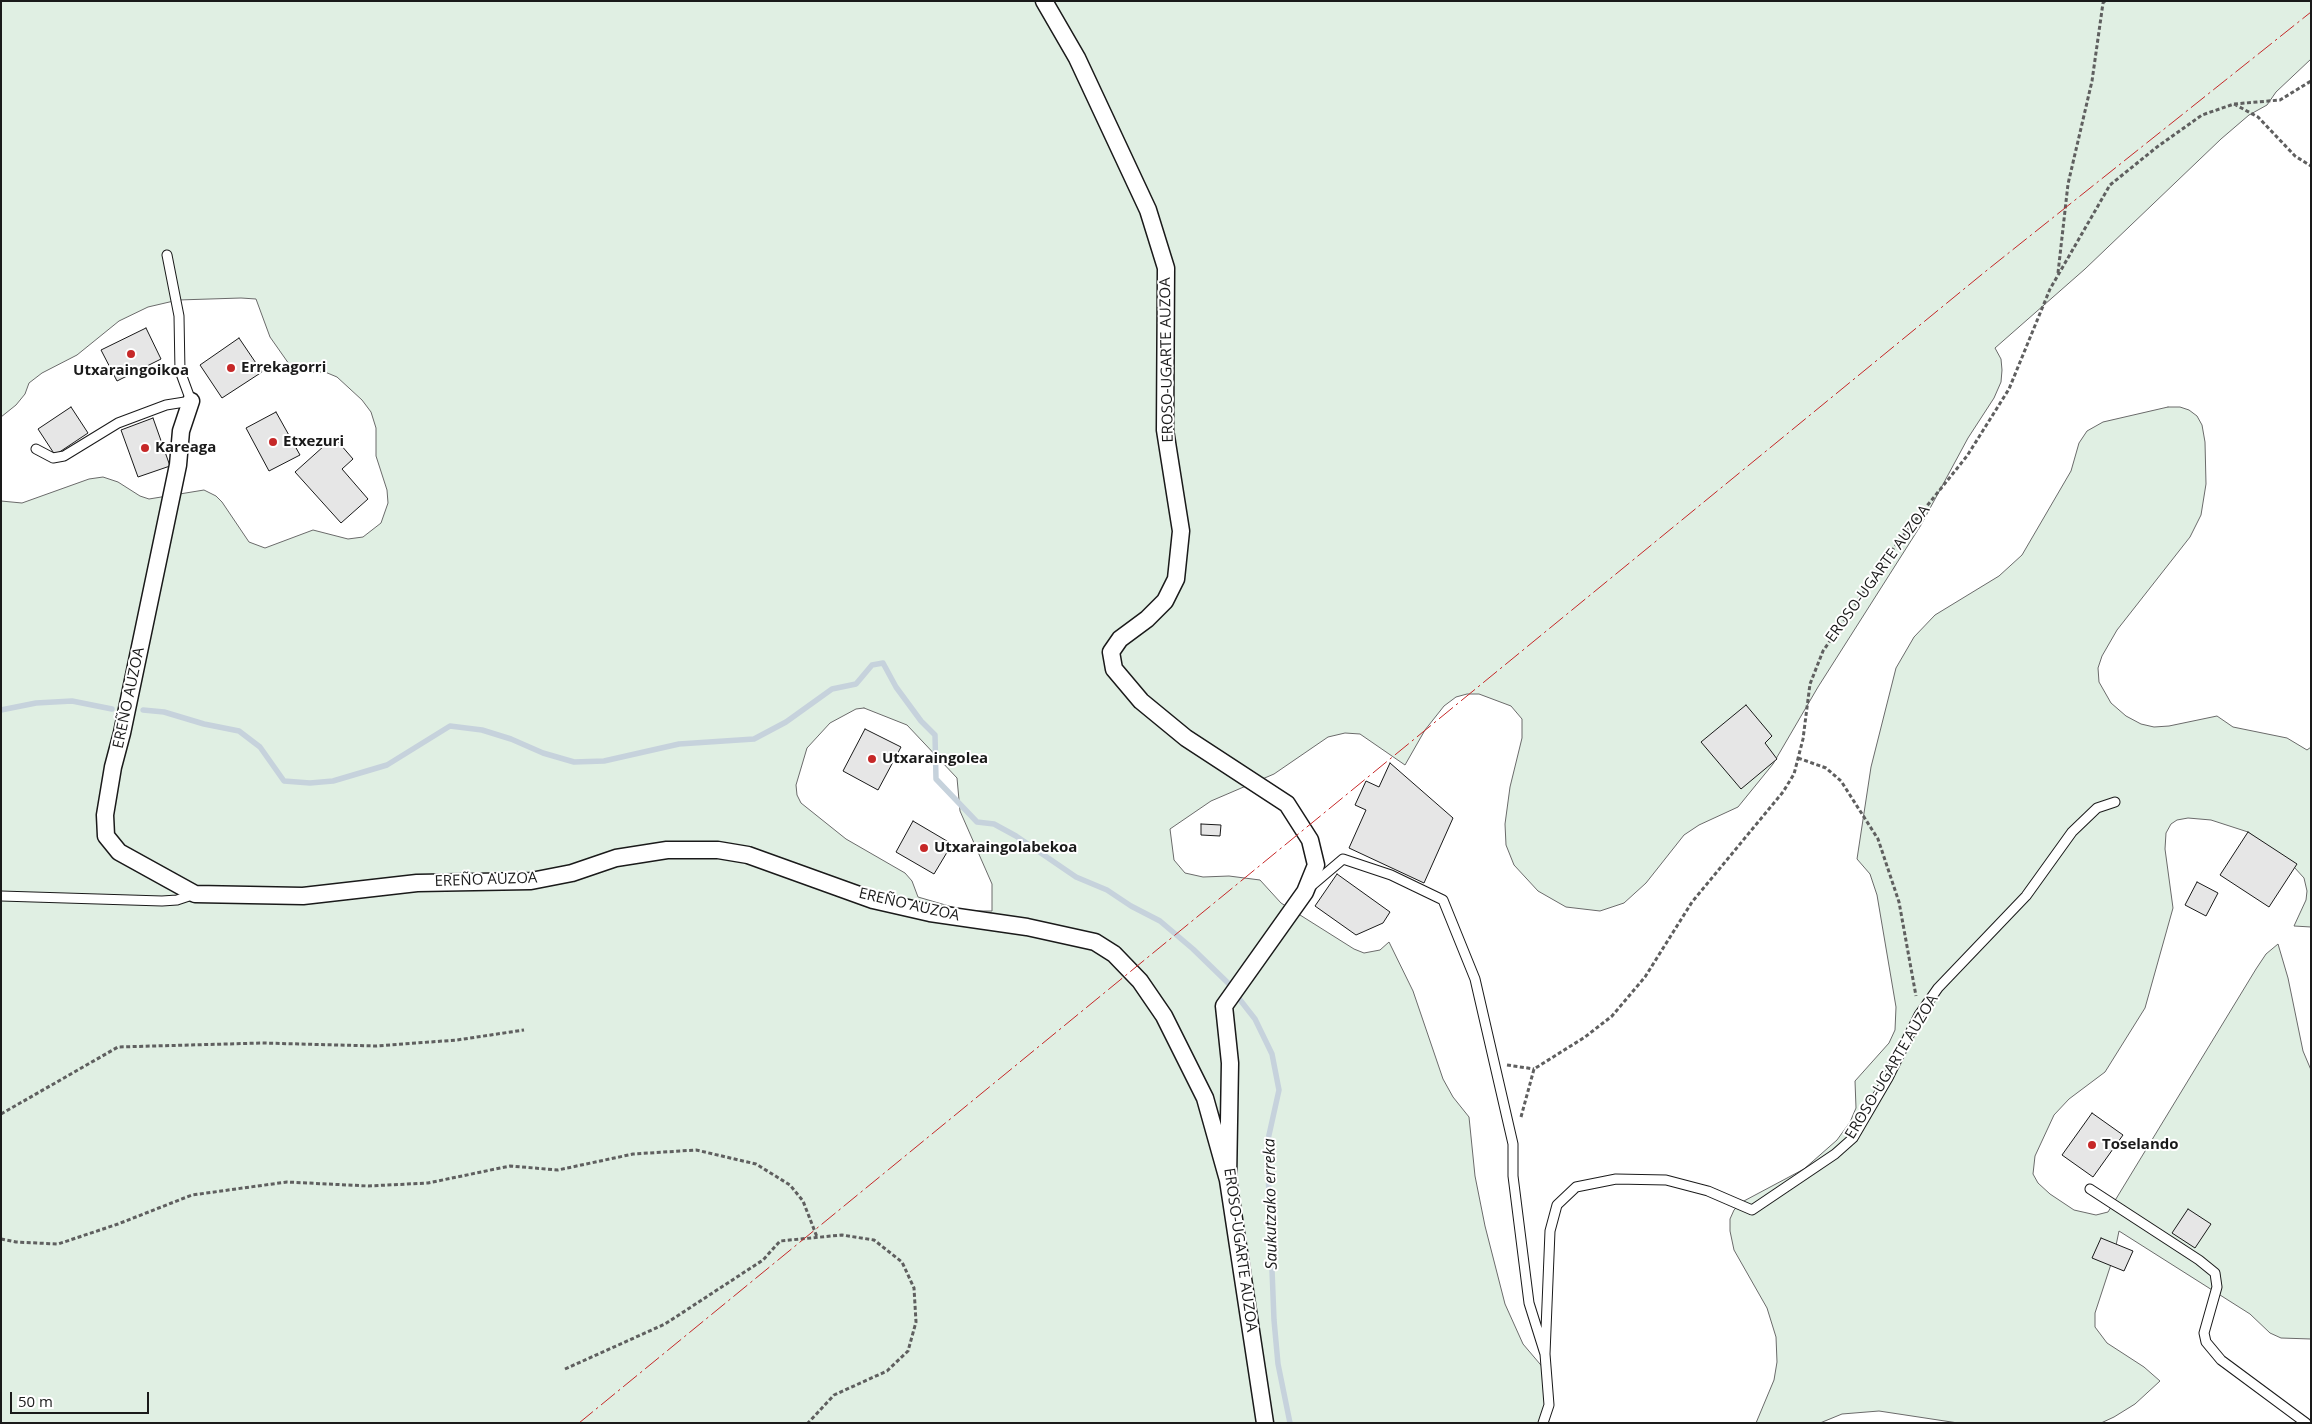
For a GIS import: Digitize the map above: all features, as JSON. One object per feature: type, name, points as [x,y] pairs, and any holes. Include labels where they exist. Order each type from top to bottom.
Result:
[{"type":"street","name":"EROSO-UGARTE AUZOA","points":[[1044,1],[1077,58],[1148,210],[1166,268],[1165,430],[1181,532],[1176,579],[1165,601],[1147,619],[1120,639],[1111,652],[1114,669],[1141,701],[1186,738],[1287,804],[1310,840],[1316,865],[1305,892],[1224,1006],[1230,1063],[1228,1180],[1265,1423]]},
{"type":"street","name":"EREÑO AUZOA","points":[[191,400],[181,431],[178,465],[122,733],[113,767],[105,815],[106,836],[119,852],[195,894],[303,896],[417,882],[531,880],[572,873],[616,858],[658,851],[718,850],[748,855],[873,900],[930,914],[1027,926],[1095,942],[1114,954],[1140,981],[1164,1016],[1205,1098],[1228,1180]]},
{"type":"lane","points":[[36,449],[53,458],[64,456],[118,423],[166,405],[191,400],[180,372],[179,316],[167,255]]},
{"type":"lane","name":"EROSO-UGARTE AUZOA","points":[[1543,1423],[1550,1405],[1545,1354],[1550,1231],[1557,1205],[1576,1187],[1616,1179],[1666,1180],[1708,1191],[1752,1210],[1835,1154],[1853,1138],[1888,1078],[1924,1008],[1938,988],[2026,896],[2072,832],[2097,808],[2115,802]]},
{"type":"lane","name":"EROSO-UGARTE AUZOA","points":[[1305,892],[1342,859],[1391,876],[1443,900],[1475,979],[1493,1059],[1513,1151],[1513,1176],[1529,1303],[1545,1354]]},
{"type":"lane","points":[[1,896],[162,901],[177,900],[195,894]]},
{"type":"lane","points":[[2090,1189],[2199,1260],[2215,1273],[2217,1288],[2204,1333],[2206,1342],[2221,1360],[2306,1423]]},
{"type":"path","points":[[2057,275],[2068,184],[2092,81],[2103,3],[2105,1]]},
{"type":"path","name":"EROSO-UGARTE AUZOA","points":[[1534,1069],[1585,1038],[1612,1016],[1645,977],[1692,902],[1783,792],[1794,774],[1803,739],[1810,684],[1823,651],[1898,542],[1967,456],[2009,389],[2057,275],[2110,185],[2157,147],[2202,115],[2234,104],[2280,100],[2311,81]]},
{"type":"path","points":[[2234,104],[2258,117],[2294,156],[2311,166]]},
{"type":"path","points":[[1798,758],[1826,768],[1841,781],[1878,839],[1899,902],[1917,996],[1924,1008]]},
{"type":"path","points":[[1,1114],[118,1048],[262,1043],[376,1046],[457,1040],[524,1030]]},
{"type":"path","points":[[1493,1059],[1508,1065],[1534,1069],[1513,1151]]},
{"type":"path","points":[[1,1239],[16,1242],[58,1244],[118,1224],[192,1195],[288,1182],[368,1186],[428,1183],[510,1166],[558,1170],[633,1154],[696,1150],[756,1164],[790,1185],[803,1201],[817,1237]]},
{"type":"path","points":[[565,1369],[666,1324],[763,1260],[780,1241],[842,1235],[874,1240],[902,1262],[914,1288],[916,1322],[908,1351],[887,1371],[834,1395],[808,1423]]},
{"type":"green space","points":[[1,1],[2311,1],[2311,59],[2276,92],[2267,105],[2249,115],[2221,139],[2085,269],[1995,348],[2001,359],[2002,370],[2001,382],[1994,398],[1968,438],[1921,525],[1818,687],[1773,764],[1738,807],[1699,825],[1684,835],[1646,883],[1624,903],[1600,911],[1566,907],[1538,891],[1514,865],[1506,845],[1505,824],[1510,787],[1522,738],[1522,719],[1511,706],[1479,694],[1467,694],[1456,697],[1444,706],[1425,730],[1405,765],[1360,734],[1345,733],[1328,737],[1274,774],[1211,801],[1170,829],[1174,860],[1185,873],[1203,877],[1229,876],[1260,880],[1281,903],[1354,949],[1364,953],[1380,950],[1389,942],[1413,991],[1443,1079],[1453,1097],[1469,1117],[1475,1176],[1485,1226],[1505,1304],[1523,1344],[1551,1377],[1552,1402],[1548,1423],[1,1423],[1,501],[22,503],[89,479],[103,477],[118,482],[140,496],[149,499],[204,490],[216,496],[222,502],[249,542],[265,548],[313,530],[348,539],[363,537],[381,523],[388,503],[387,490],[376,456],[376,428],[371,412],[362,400],[337,377],[325,372],[303,372],[289,364],[270,337],[256,299],[178,300],[148,307],[119,321],[77,355],[42,373],[29,383],[25,394],[16,405],[1,417]],"holes":[[[864,708],[907,725],[957,778],[960,811],[992,884],[992,911],[966,911],[918,897],[912,881],[905,873],[846,839],[801,803],[797,795],[796,785],[807,748],[830,723],[856,709]]]},
{"type":"green space","points":[[2168,407],[2180,407],[2189,410],[2197,416],[2202,425],[2205,442],[2206,484],[2201,515],[2190,537],[2117,630],[2102,656],[2098,668],[2099,682],[2111,703],[2126,716],[2141,724],[2154,727],[2169,726],[2217,716],[2233,727],[2287,738],[2307,750],[2311,747],[2311,927],[2294,926],[2306,900],[2307,891],[2304,878],[2294,867],[2248,832],[2211,820],[2188,818],[2177,820],[2171,824],[2166,833],[2165,849],[2173,908],[2145,1008],[2105,1072],[2069,1099],[2054,1115],[2035,1156],[2033,1174],[2038,1183],[2050,1194],[2074,1210],[2096,1215],[2108,1212],[2256,969],[2266,954],[2278,944],[2288,978],[2303,1051],[2311,1070],[2311,1339],[2281,1338],[2270,1333],[2250,1314],[2119,1231],[2114,1255],[2095,1313],[2095,1327],[2107,1343],[2144,1367],[2160,1381],[2135,1404],[2114,1417],[2101,1423],[1958,1423],[1879,1411],[1842,1414],[1820,1423],[1756,1423],[1774,1380],[1777,1362],[1776,1337],[1767,1308],[1734,1250],[1730,1231],[1730,1219],[1734,1210],[1742,1202],[1804,1169],[1837,1140],[1850,1122],[1856,1108],[1855,1081],[1889,1043],[1895,1030],[1896,1007],[1877,895],[1870,874],[1857,859],[1871,767],[1896,668],[1914,637],[1935,615],[1999,576],[2022,555],[2071,471],[2079,443],[2087,431],[2103,422]]},
{"type":"building","name":"Utxaraingoikoa","points":[[146,328],[161,359],[117,381],[101,350]]},
{"type":"building","name":"Errekagorri","points":[[239,338],[262,372],[222,398],[200,365]]},
{"type":"building","points":[[71,407],[88,433],[55,455],[38,429]]},
{"type":"building","name":"Etxezuri","points":[[276,412],[300,455],[269,471],[246,428]]},
{"type":"building","name":"Kareaga","points":[[153,418],[170,466],[138,477],[121,430]]},
{"type":"building","points":[[334,437],[353,459],[342,469],[368,499],[341,523],[295,472]]},
{"type":"building","points":[[1746,705],[1772,736],[1765,743],[1777,759],[1741,789],[1701,742]]},
{"type":"building","name":"Utxaraingolea","points":[[865,729],[901,747],[878,790],[843,771]]},
{"type":"building","points":[[1390,763],[1453,818],[1424,883],[1349,848],[1366,810],[1355,805],[1366,781],[1379,787]]},
{"type":"building","name":"Utxaraingolabekoa","points":[[913,821],[952,844],[934,874],[896,852]]},
{"type":"building","points":[[1201,824],[1221,825],[1220,836],[1201,835]]},
{"type":"building","points":[[2248,832],[2297,864],[2269,907],[2220,875]]},
{"type":"building","points":[[1337,874],[1390,912],[1383,923],[1356,935],[1315,906]]},
{"type":"building","points":[[2197,882],[2218,893],[2206,916],[2185,905]]},
{"type":"building","name":"Toselando","points":[[2092,1113],[2123,1135],[2093,1177],[2062,1155]]},
{"type":"building","points":[[2188,1209],[2211,1224],[2195,1248],[2172,1233]]},
{"type":"building","points":[[2101,1238],[2133,1251],[2124,1271],[2092,1258]]},
{"type":"waterway","name":"Saukutzako erreka","points":[[143,710],[164,712],[204,724],[239,731],[260,747],[284,781],[310,783],[333,781],[387,765],[450,726],[482,730],[511,739],[543,753],[574,762],[604,761],[679,744],[754,739],[786,722],[832,689],[856,684],[872,665],[883,663],[896,687],[921,721],[935,735],[936,779],[977,822],[994,824],[1016,836],[1076,877],[1107,890],[1131,906],[1160,921],[1193,949],[1228,983]]},
{"type":"waterway","name":"Saukutzako erreka","points":[[1,710],[36,703],[72,701],[112,709]]},
{"type":"waterway","name":"Saukutzako erreka","points":[[1237,996],[1255,1019],[1272,1054],[1279,1090],[1267,1144],[1274,1320],[1278,1364],[1290,1423]]},
{"type":"power","points":[[579,1423],[1986,271],[2311,12]]},
{"type":"place","name":"Utxaraingoikoa","points":[[131,354]]},
{"type":"place","name":"Errekagorri","points":[[231,368]]},
{"type":"place","name":"Etxezuri","points":[[273,442]]},
{"type":"place","name":"Kareaga","points":[[145,448]]},
{"type":"place","name":"Utxaraingolea","points":[[872,759]]},
{"type":"place","name":"Utxaraingolabekoa","points":[[924,848]]},
{"type":"place","name":"Toselando","points":[[2092,1145]]}]
